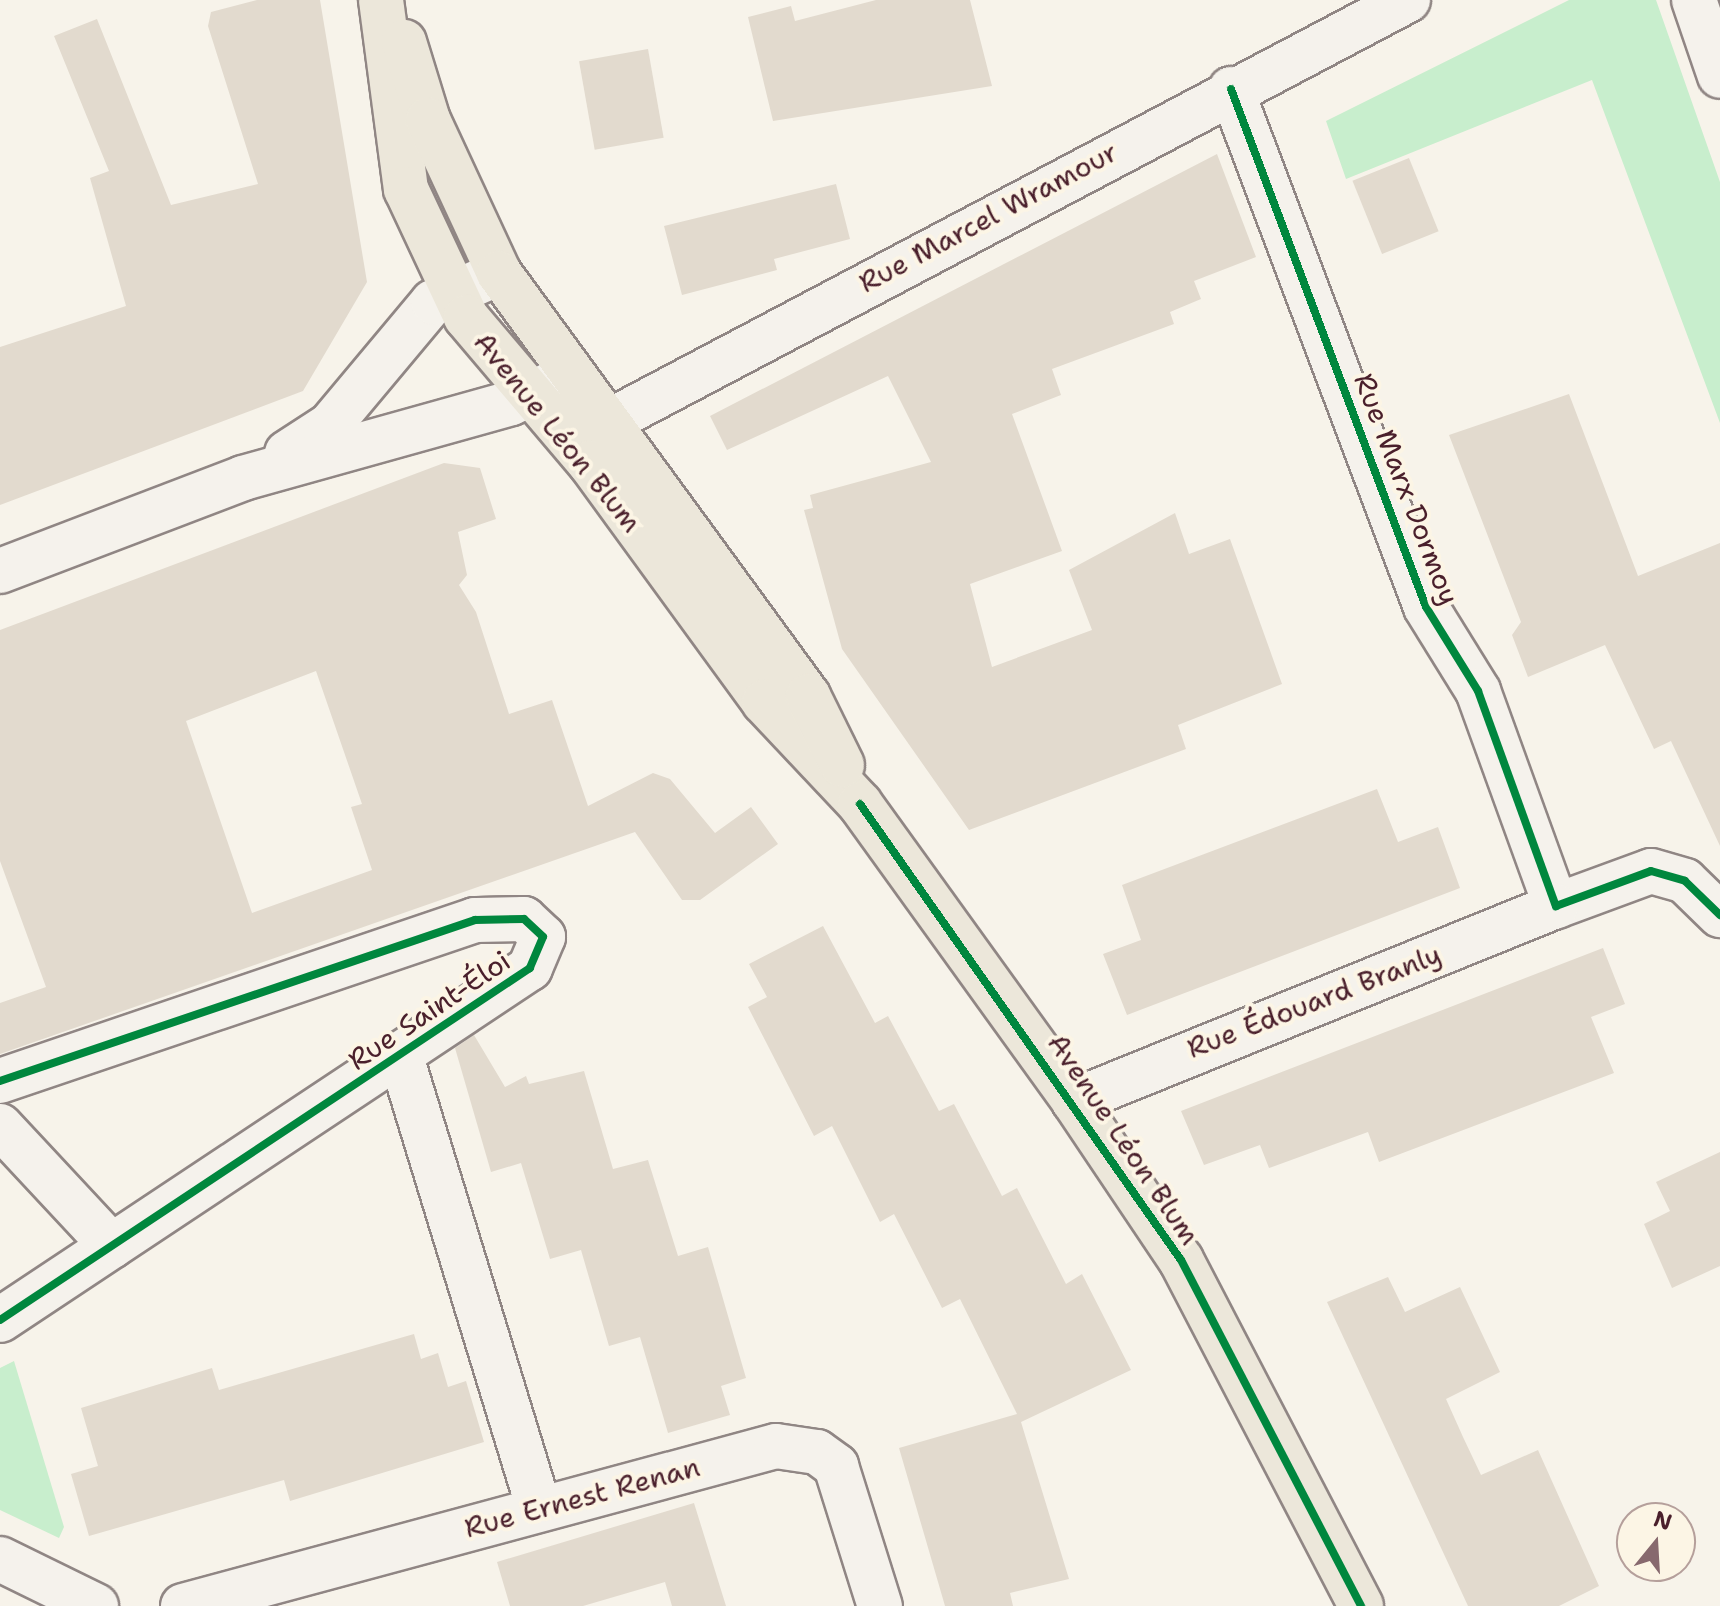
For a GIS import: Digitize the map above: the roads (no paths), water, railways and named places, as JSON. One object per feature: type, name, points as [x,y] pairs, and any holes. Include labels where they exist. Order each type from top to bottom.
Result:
[{"type":"main road","name":"Avenue Léon Blum","points":[[381,0],[406,189],[452,292],[531,395],[590,431],[808,696],[860,804],[1074,1101],[1181,1260],[1361,1606]]},
{"type":"main road","name":"Avenue Léon Blum","points":[[392,0],[428,120],[499,273],[573,373],[590,431]]},
{"type":"street","name":"Rue Marcel Wramour","points":[[590,431],[1231,89],[1408,0]]},
{"type":"street","points":[[1694,0],[1720,76]]},
{"type":"street","name":"Rue Marx Dormoy","points":[[1231,89],[1426,607],[1478,691],[1556,906]]},
{"type":"street","points":[[243,478],[330,425],[419,315],[452,292],[499,273]]},
{"type":"street","points":[[0,571],[243,478],[531,395],[573,373]]},
{"type":"street","points":[[1556,906],[1651,871],[1685,881],[1720,915]]},
{"type":"street","name":"Rue Édouard Branly","points":[[1074,1101],[1556,906]]},
{"type":"street","name":"Rue Saint-Éloi","points":[[0,1081],[475,920],[515,917],[537,925],[544,944],[535,964],[401,1057],[0,1320]]},
{"type":"street","name":"Rue Saint-Éloi","points":[[401,1057],[539,1508]]},
{"type":"street","points":[[0,1126],[112,1246]]},
{"type":"street","name":"Rue Ernest Renan","points":[[183,1606],[763,1448],[817,1452],[844,1484],[880,1606]]},
{"type":"street","points":[[0,1559],[96,1606]]}]
